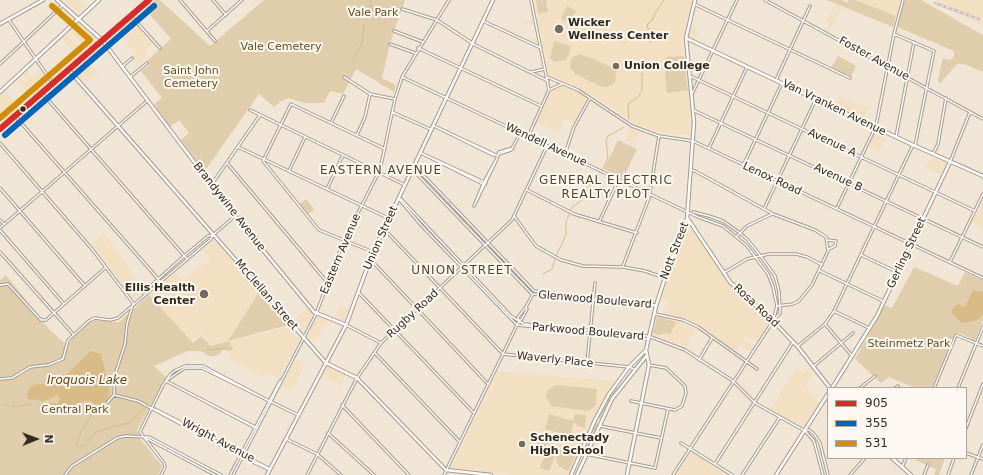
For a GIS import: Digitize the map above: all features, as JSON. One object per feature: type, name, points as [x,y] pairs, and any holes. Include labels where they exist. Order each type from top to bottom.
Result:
[{"type":"main road","points":[[0,129],[149,0]]},
{"type":"street","points":[[0,24],[43,0]]},
{"type":"street","name":"Brandywine Avenue","points":[[57,0],[102,40],[235,216],[316,313],[346,325],[381,343]]},
{"type":"street","points":[[0,92],[99,0]]},
{"type":"street","points":[[180,0],[215,41]]},
{"type":"street","points":[[213,0],[226,15]]},
{"type":"street","points":[[207,31],[242,0]]},
{"type":"street","name":"Eastern Avenue","points":[[242,455],[304,338],[316,313],[344,240],[379,172],[395,99],[402,77],[418,48],[449,0]]},
{"type":"street","name":"Union Street","points":[[267,475],[346,325],[373,252],[493,0]]},
{"type":"street","points":[[528,137],[549,90],[531,0]]},
{"type":"street","name":"Nott Street","points":[[627,475],[649,365],[646,350],[656,306],[690,212],[693,110],[686,38],[695,0]]},
{"type":"street","points":[[692,94],[737,0]]},
{"type":"street","name":"Foster Avenue","points":[[765,0],[983,119]]},
{"type":"street","points":[[837,209],[875,127],[889,67],[894,34],[903,0]]},
{"type":"street","points":[[694,4],[850,78]]},
{"type":"street","points":[[0,64],[63,6]]},
{"type":"street","points":[[776,80],[810,6]]},
{"type":"street","points":[[402,9],[437,20],[473,43],[548,81]]},
{"type":"street","points":[[131,16],[160,48]]},
{"type":"street","points":[[9,20],[53,84]]},
{"type":"street","points":[[483,21],[541,48]]},
{"type":"street","points":[[394,31],[423,42]]},
{"type":"street","points":[[798,347],[825,324],[834,311],[899,174],[914,146],[934,51],[894,34]]},
{"type":"street","name":"Van Vranken Avenue","points":[[686,38],[933,155],[983,176]]},
{"type":"street","points":[[896,137],[914,42]]},
{"type":"street","points":[[390,44],[416,52]]},
{"type":"street","points":[[418,48],[541,106]]},
{"type":"street","points":[[122,66],[132,58]]},
{"type":"street","points":[[130,77],[147,63]]},
{"type":"street","points":[[709,148],[747,67]]},
{"type":"street","points":[[531,72],[545,69]]},
{"type":"street","name":"McClellan Street","points":[[69,70],[326,362],[357,378],[446,470]]},
{"type":"street","name":"Avenue A","points":[[690,76],[975,211]]},
{"type":"street","points":[[344,77],[370,94],[395,99]]},
{"type":"street","name":"Wendell Avenue","points":[[402,77],[698,217],[723,226],[737,236],[755,256],[771,281],[777,306],[773,321]]},
{"type":"street","name":"Lenox Road","points":[[547,78],[578,90],[632,126],[659,136],[693,141],[983,278]]},
{"type":"street","points":[[743,165],[782,83]]},
{"type":"street","points":[[549,90],[562,84]]},
{"type":"street","points":[[42,93],[187,259]]},
{"type":"street","points":[[357,135],[365,117],[370,94]]},
{"type":"street","points":[[331,123],[344,96]]},
{"type":"street","points":[[565,154],[574,127],[590,98]]},
{"type":"street","points":[[933,155],[938,144],[946,98]]},
{"type":"street","points":[[764,209],[816,100]]},
{"type":"street","points":[[64,304],[0,229],[147,101]]},
{"type":"street","points":[[373,252],[319,230],[263,163],[292,104],[385,149]]},
{"type":"street","points":[[250,110],[406,185]]},
{"type":"street","name":"Avenue B","points":[[693,110],[983,247]]},
{"type":"street","points":[[392,112],[432,130]]},
{"type":"street","name":"Gerling Street","points":[[832,387],[871,328],[885,302],[950,162],[970,112]]},
{"type":"street","points":[[211,185],[260,115]]},
{"type":"street","points":[[15,116],[161,282]]},
{"type":"street","points":[[434,126],[497,155]]},
{"type":"street","points":[[484,183],[474,206],[497,155],[499,152],[513,148],[520,134]]},
{"type":"street","points":[[623,267],[637,233],[650,193],[659,136]]},
{"type":"street","points":[[289,171],[305,137]]},
{"type":"street","points":[[0,143],[106,268],[133,304],[134,307],[127,324],[125,344],[115,375],[114,395],[106,404]]},
{"type":"street","name":"Rugby Road","points":[[307,475],[357,378],[381,343],[440,289],[514,216],[546,146]]},
{"type":"street","points":[[238,147],[389,219]]},
{"type":"street","points":[[421,153],[484,183]]},
{"type":"street","points":[[326,189],[343,155]]},
{"type":"street","points":[[227,163],[328,283]]},
{"type":"street","name":"Glenwood Boulevard","points":[[414,168],[416,168],[534,291],[654,307],[656,306]]},
{"type":"street","name":"Glenwood Boulevard","points":[[414,168],[414,171],[532,294],[593,299]]},
{"type":"street","points":[[691,170],[772,214],[823,234],[827,240],[829,249],[820,271],[812,285],[798,301],[793,304],[777,306]]},
{"type":"street","points":[[598,223],[619,179]]},
{"type":"street","points":[[0,188],[85,286]]},
{"type":"street","points":[[527,190],[574,214],[598,223],[637,233]]},
{"type":"street","points":[[950,263],[983,194]]},
{"type":"street","name":"Parkwood Boulevard","points":[[399,198],[400,202],[511,316],[524,324],[590,332]]},
{"type":"street","name":"Wendell Avenue","points":[[690,212],[716,218],[740,233],[760,255],[776,280],[780,306]]},
{"type":"street","points":[[737,236],[751,223],[772,214]]},
{"type":"street","points":[[0,379],[12,378],[30,368],[48,365],[63,358],[66,344],[73,334],[92,318],[114,320],[118,318],[144,294],[161,282],[211,239],[213,235],[235,216]]},
{"type":"street","points":[[514,216],[536,246],[553,257],[583,266],[623,267],[645,271],[665,278]]},
{"type":"street","name":"Rosa Road","points":[[687,219],[723,273],[738,290],[773,321],[798,347],[830,387]]},
{"type":"street","points":[[0,220],[4,224]]},
{"type":"street","name":"Waverly Place","points":[[384,229],[503,354],[629,367],[634,369]]},
{"type":"street","points":[[144,294],[146,290],[184,256],[208,236],[213,235]]},
{"type":"street","points":[[827,240],[836,242],[835,246],[829,249]]},
{"type":"street","points":[[0,252],[73,334]]},
{"type":"street","points":[[723,273],[737,264],[755,256],[784,253],[796,254],[822,265]]},
{"type":"street","points":[[860,255],[898,272]]},
{"type":"street","points":[[370,260],[488,384]]},
{"type":"street","name":"Parkwood Boulevard","points":[[463,267],[517,325],[647,336],[685,350],[733,381],[755,402],[805,431],[809,430],[817,438],[828,475]]},
{"type":"street","points":[[0,285],[8,284],[41,320],[46,320],[106,268]]},
{"type":"street","points":[[820,271],[885,302]]},
{"type":"street","points":[[587,363],[595,283]]},
{"type":"street","points":[[444,475],[519,321],[518,317],[526,307],[534,291]]},
{"type":"street","points":[[359,293],[474,413]]},
{"type":"street","points":[[673,475],[733,381],[773,321],[780,313],[780,306]]},
{"type":"street","points":[[834,311],[871,328]]},
{"type":"street","points":[[655,314],[683,320],[698,327],[712,338],[747,360],[757,369]]},
{"type":"street","points":[[825,324],[852,357]]},
{"type":"street","points":[[958,387],[983,327]]},
{"type":"street","points":[[814,366],[853,333]]},
{"type":"street","points":[[934,387],[956,335],[983,346]]},
{"type":"street","points":[[699,360],[712,338]]},
{"type":"street","points":[[715,464],[793,342]]},
{"type":"street","points":[[571,475],[595,420],[615,386],[629,367],[646,350]]},
{"type":"street","points":[[375,353],[460,442]]},
{"type":"street","points":[[577,475],[598,426],[612,400],[634,369],[647,355]]},
{"type":"street","points":[[639,357],[643,359]]},
{"type":"street","points":[[631,401],[675,410],[681,408],[686,393],[685,386],[666,368],[649,365]]},
{"type":"street","points":[[161,475],[165,467],[164,463],[140,432],[166,381],[185,368],[197,367],[208,370],[298,415]]},
{"type":"street","points":[[861,387],[875,376]]},
{"type":"street","points":[[166,381],[256,428]]},
{"type":"street","points":[[967,425],[983,384]]},
{"type":"street","points":[[615,386],[621,387]]},
{"type":"street","name":"Wright Avenue","points":[[114,395],[135,400],[155,409],[270,470]]},
{"type":"street","points":[[776,475],[827,396]]},
{"type":"street","points":[[342,405],[409,475]]},
{"type":"street","points":[[581,453],[655,468],[668,409]]},
{"type":"street","points":[[742,475],[780,417]]},
{"type":"street","points":[[595,420],[600,422]]},
{"type":"street","points":[[598,426],[662,438]]},
{"type":"street","points":[[805,431],[814,441],[823,475]]},
{"type":"street","points":[[328,433],[374,475]]},
{"type":"street","points":[[65,475],[72,466],[117,438],[125,436],[149,437],[220,475]]},
{"type":"street","points":[[142,436],[215,475]]},
{"type":"street","points":[[286,439],[317,454],[341,475]]},
{"type":"street","points":[[681,442],[732,475]]},
{"type":"street","points":[[971,475],[983,445]]},
{"type":"street","points":[[967,453],[983,459]]},
{"type":"street","points":[[230,475],[242,455]]},
{"type":"street","points":[[233,475],[242,455]]},
{"type":"street","points":[[850,475],[864,459]]},
{"type":"street","points":[[893,459],[911,475]]},
{"type":"street","points":[[902,468],[906,459]]},
{"type":"street","points":[[948,475],[954,459]]},
{"type":"street","points":[[924,475],[928,465]]},
{"type":"street","points":[[446,470],[491,475]]},
{"type":"shaded area","points":[[69,0],[80,0],[86,7],[79,13],[66,3]]},
{"type":"shaded area","name":"Union College","points":[[534,0],[692,0],[686,24],[699,31],[694,40],[684,35],[682,39],[691,119],[690,136],[658,132],[643,126],[634,144],[625,140],[633,122],[590,94],[574,123],[565,118],[559,132],[537,123],[556,80],[549,75],[543,45],[525,39],[541,36],[539,23],[522,26],[522,22],[538,19]]},
{"type":"shaded area","points":[[856,0],[901,0],[896,16]]},
{"type":"shaded area","points":[[936,0],[983,0],[983,27],[953,11],[954,9]]},
{"type":"shaded area","points":[[835,3],[842,7],[829,32],[826,31],[830,23],[825,21]]},
{"type":"shaded area","points":[[132,18],[154,43],[145,50],[148,55],[137,65],[130,57],[135,53],[117,32]]},
{"type":"shaded area","points":[[78,23],[95,38],[93,39],[95,42],[87,49],[69,31]]},
{"type":"shaded area","points":[[66,34],[84,51],[78,57],[61,38]]},
{"type":"shaded area","points":[[86,60],[98,75],[85,83],[74,71]]},
{"type":"shaded area","points":[[41,69],[48,83],[32,97],[17,80],[21,76],[26,82],[28,80],[23,74],[27,71],[32,76]]},
{"type":"shaded area","points":[[6,91],[20,107],[4,121],[0,115],[0,97]]},
{"type":"shaded area","points":[[839,96],[869,108],[863,119],[835,106]]},
{"type":"shaded area","points":[[875,130],[886,135],[879,152],[868,146]]},
{"type":"shaded area","points":[[932,157],[947,163],[941,174],[926,168]]},
{"type":"shaded area","points":[[983,199],[983,228],[972,222]]},
{"type":"shaded area","points":[[692,229],[729,283],[771,321],[757,343],[745,336],[744,339],[754,346],[750,352],[740,345],[736,351],[696,325],[663,313],[669,304],[666,300],[660,298],[687,230]]},
{"type":"shaded area","points":[[104,233],[144,289],[133,300],[92,244]]},
{"type":"shaded area","name":"Ellis Health Center","points":[[214,240],[259,292],[228,341],[211,345],[201,334],[192,342],[149,295],[176,273],[182,280],[210,259],[203,250]]},
{"type":"shaded area","points":[[340,305],[349,309],[344,321],[335,317]]},
{"type":"shaded area","points":[[309,308],[313,314],[308,326],[302,331],[292,320]]},
{"type":"shaded area","points":[[318,315],[329,320],[315,341],[307,337]]},
{"type":"shaded area","points":[[656,315],[677,321],[695,329],[686,349],[652,334]]},
{"type":"shaded area","points":[[288,328],[299,339],[279,379],[267,373],[263,377],[230,359],[229,357],[233,349],[229,341]]},
{"type":"shaded area","points":[[296,359],[306,363],[292,390],[282,386]]},
{"type":"shaded area","points":[[327,365],[346,375],[340,386],[321,376]]},
{"type":"shaded area","points":[[810,366],[814,370],[805,385],[820,404],[803,429],[770,410],[796,368],[804,373]]},
{"type":"shaded area","name":"Schenectady High School","points":[[498,371],[614,381],[592,419],[569,475],[518,475],[451,468]]},
{"type":"shaded area","points":[[692,451],[725,473],[724,475],[676,475]]},
{"type":"green space","points":[[155,0],[160,0],[210,46],[264,0],[405,0],[390,43],[382,78],[396,85],[394,92],[356,69],[343,94],[330,91],[324,103],[304,103],[289,98],[281,101],[274,107],[259,94],[204,172],[181,140],[189,133],[179,120],[170,127],[154,104],[162,98],[141,71],[149,65],[146,62],[171,39],[145,9]]},
{"type":"green space","points":[[536,0],[546,0],[548,12],[538,14]]},
{"type":"green space","points":[[827,0],[841,0],[850,4],[847,0],[856,0],[896,16],[893,27]]},
{"type":"green space","points":[[905,0],[921,0],[983,35],[983,72],[964,64],[957,64],[940,84],[938,80],[943,58],[951,60],[954,56],[954,51],[897,27]]},
{"type":"green space","points":[[567,6],[576,11],[569,23],[561,19]]},
{"type":"green space","points":[[554,41],[570,46],[570,53],[565,60],[555,62],[550,59]]},
{"type":"green space","points":[[581,54],[618,70],[615,72],[615,83],[607,87],[602,87],[575,74],[570,68],[571,60],[573,57]]},
{"type":"green space","points":[[684,56],[688,90],[667,93],[664,60],[667,57]]},
{"type":"green space","points":[[838,56],[856,66],[851,77],[831,68]]},
{"type":"green space","points":[[618,140],[637,149],[623,178],[604,169]]},
{"type":"green space","points":[[306,199],[314,209],[308,214],[300,204]]},
{"type":"green space","name":"Steinmetz Park","points":[[914,267],[958,286],[965,272],[983,280],[983,321],[975,340],[959,333],[954,334],[932,387],[913,387],[889,377],[881,383],[855,359],[885,305],[892,308]]},
{"type":"green space","name":"Central Park","points":[[6,275],[48,328],[67,345],[75,335],[90,322],[94,320],[119,322],[149,295],[193,343],[201,336],[211,346],[229,341],[233,349],[231,351],[222,350],[221,353],[214,356],[209,356],[201,351],[188,351],[154,366],[166,377],[137,430],[140,438],[162,466],[158,475],[0,475],[0,280]]},
{"type":"green space","points":[[259,292],[288,325],[228,341]]},
{"type":"green space","points":[[657,317],[676,322],[670,335],[666,333],[658,335],[653,333]]},
{"type":"green space","points":[[556,385],[597,389],[596,404],[588,411],[551,406],[546,397],[547,391]]},
{"type":"green space","points":[[615,387],[618,388],[618,390],[599,420],[598,417]]},
{"type":"green space","points":[[549,414],[573,421],[575,414],[585,415],[585,428],[577,426],[574,422],[570,436],[545,429]]},
{"type":"green space","points":[[595,422],[598,423],[597,427],[586,453],[583,453]]},
{"type":"green space","points":[[541,435],[550,439],[543,454],[534,449]]},
{"type":"green space","points":[[549,444],[558,448],[557,452],[560,449],[576,455],[568,471],[559,466],[556,461],[556,453],[549,471],[540,468]]},
{"type":"green space","points":[[945,459],[939,475],[934,475],[936,469],[915,460]]},
{"type":"water","points":[[973,290],[983,292],[983,313],[978,320],[962,323],[952,313],[952,309],[957,304],[965,307]]},
{"type":"water","name":"Iroquois Lake","points":[[90,351],[101,354],[110,392],[107,400],[102,404],[96,405],[90,401],[85,401],[63,410],[46,412],[45,404],[58,403],[60,399],[58,395],[56,394],[55,397],[43,401],[28,399],[27,394],[30,387],[37,384],[46,384],[61,380]]},
{"type":"waterway","points":[[365,21],[374,8],[370,6],[370,0]]},
{"type":"waterway","points":[[650,43],[654,31],[647,28],[648,23],[652,21],[655,13],[664,0]]},
{"type":"waterway","points":[[352,62],[362,43],[364,24]]},
{"type":"waterway","points":[[629,119],[629,103],[638,97],[642,91],[642,73]]},
{"type":"waterway","points":[[556,256],[566,235],[566,222],[572,207],[581,201],[587,189],[604,167],[608,158],[606,141],[608,136],[624,127]]},
{"type":"waterway","points":[[543,274],[552,269],[555,259]]},
{"type":"waterway","points":[[208,350],[227,348]]},
{"type":"waterway","points":[[3,404],[9,406]]},
{"type":"waterway","points":[[12,407],[31,404]]},
{"type":"waterway","points":[[94,404],[91,416],[77,441],[77,446],[79,447],[86,445],[96,432],[128,423],[143,410]]},
{"type":"railway","points":[[935,3],[979,19]]},
{"type":"transit line","name":"905","points":[[0,129],[149,0]]},
{"type":"transit line","name":"531","points":[[0,118],[90,40],[52,6]]},
{"type":"transit line","name":"355","points":[[5,135],[154,6]]},
{"type":"place","name":"Wicker Wellness Center","points":[[559,29]]},
{"type":"place","name":"Union College","points":[[616,66]]},
{"type":"place","name":"Ellis Health Center","points":[[204,294]]},
{"type":"place","name":"Schenectady High School","points":[[522,444]]},
{"type":"district","name":"EASTERN AVENUE","points":[[381,171]]},
{"type":"district","name":"GENERAL ELECTRIC REALTY PLOT","points":[[606,188]]},
{"type":"district","name":"UNION STREET","points":[[462,271]]},
{"type":"park label","name":"Vale Park","points":[[373,13]]},
{"type":"park label","name":"Vale Cemetery","points":[[281,47]]},
{"type":"park label","name":"Saint John Cemetery","points":[[191,77]]}]
